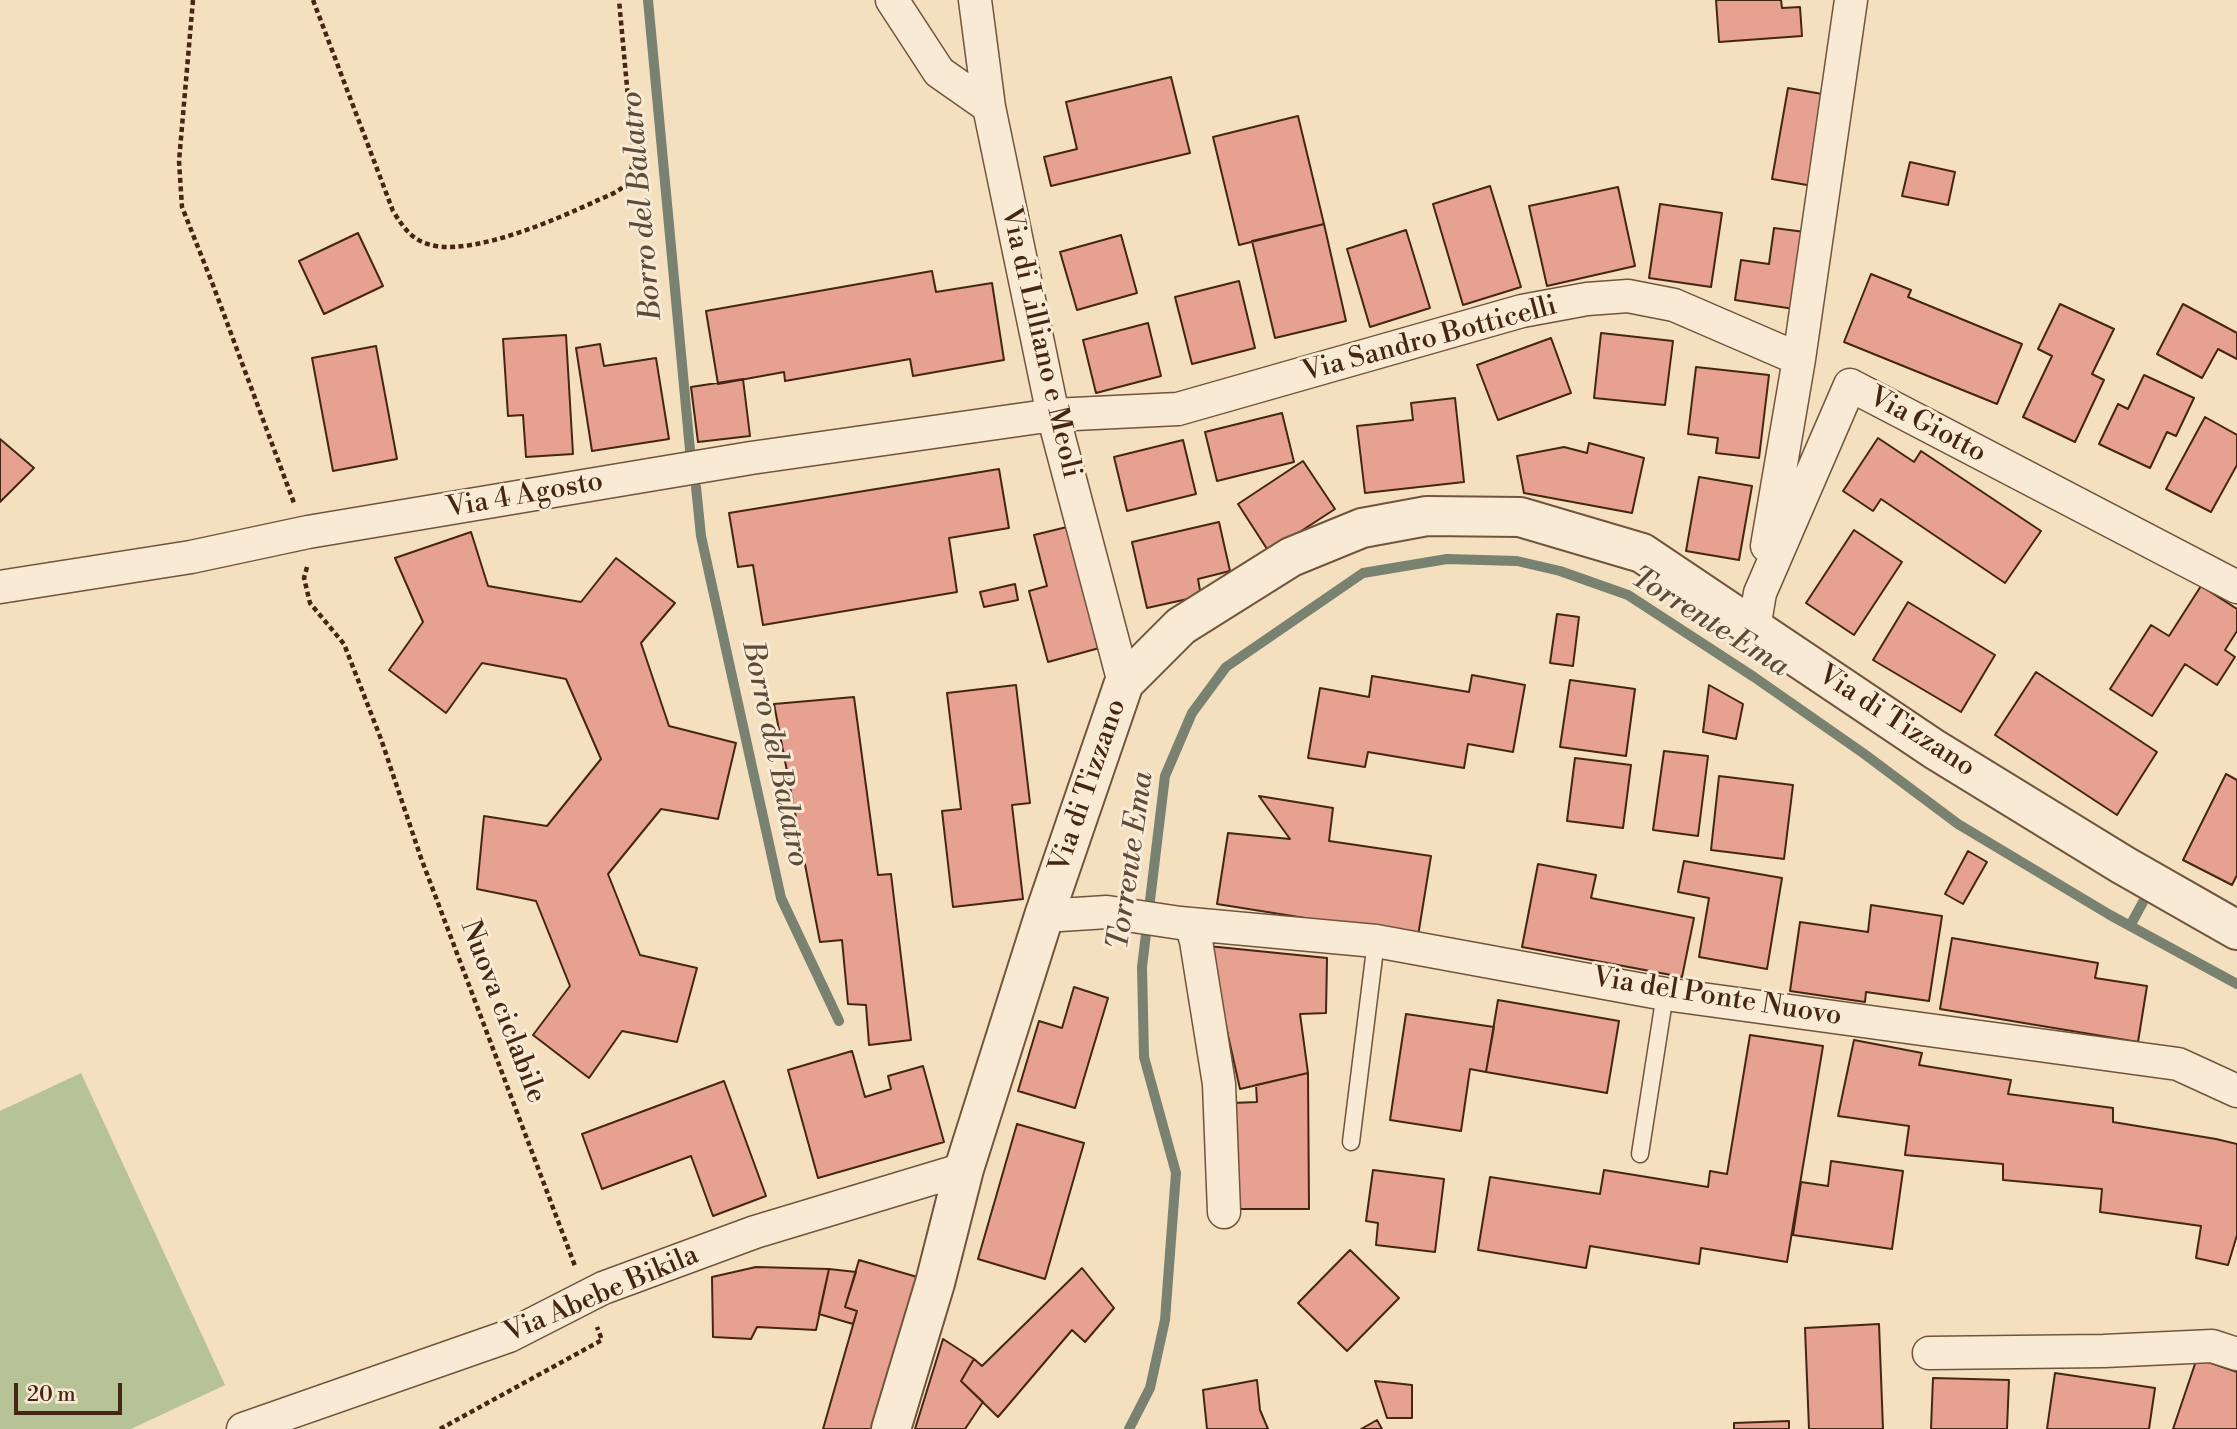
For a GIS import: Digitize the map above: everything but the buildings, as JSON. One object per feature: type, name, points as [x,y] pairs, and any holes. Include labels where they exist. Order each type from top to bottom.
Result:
[{"type":"street","points":[[892,0],[939,72],[989,107]]},
{"type":"street","name":"Via di Lilliano e Meoli","points":[[975,0],[989,107],[1053,415],[1124,683]]},
{"type":"street","points":[[1757,610],[1799,359],[1851,0]]},
{"type":"street","name":"Via Sandro Botticelli","points":[[1053,415],[1178,410],[1522,311],[1587,299],[1628,296],[1674,305],[1799,359]]},
{"type":"street","name":"Via Giotto","points":[[1757,610],[1850,385],[2237,587]]},
{"type":"street","name":"Via 4 Agosto","points":[[0,587],[191,557],[308,532],[751,458],[1053,415]]},
{"type":"street","name":"Via di Tizzano","points":[[891,1429],[935,1283],[964,1169],[1044,916],[1124,683],[1181,626],[1291,557],[1362,528],[1427,516],[1520,517],[1642,553],[1757,610],[1934,749],[2123,865],[2237,929]]},
{"type":"street","name":"Via del Ponte Nuovo","points":[[1044,916],[1107,912],[1186,924],[1376,941],[1665,994],[2178,1064],[2237,1091]]},
{"type":"street","points":[[1186,924],[1196,941],[1219,1084],[1224,1212]]},
{"type":"street","name":"Via Abebe Bikila","points":[[243,1429],[509,1336],[603,1288],[755,1232],[964,1169]]},
{"type":"street","points":[[1929,1353],[2104,1351],[2212,1346],[2237,1354]]},
{"type":"lane","points":[[1351,1142],[1376,941]]},
{"type":"lane","points":[[1640,1154],[1665,994]]},
{"type":"path","points":[[193,0],[178,161],[182,207],[308,532]]},
{"type":"path","points":[[313,0],[393,211],[409,235],[436,246],[473,245],[519,232],[575,211],[620,190],[631,176],[633,152],[619,0]]},
{"type":"path","name":"Nuova ciclabile","points":[[308,532],[312,551],[304,578],[310,603],[344,644],[349,656],[381,739],[421,858],[602,1340],[440,1429]]},
{"type":"green space","points":[[81,1073],[225,1385],[131,1429],[0,1429],[0,1111]]},
{"type":"waterway","name":"Borro del Balatro","points":[[648,0],[690,450]]},
{"type":"waterway","name":"Borro del Balatro","points":[[696,487],[701,536],[781,898],[839,1021]]},
{"type":"waterway","name":"Torrente Ema","points":[[1129,1429],[1150,1388],[1165,1320],[1176,1173],[1144,1057],[1142,967],[1165,776],[1192,713],[1226,667],[1363,573],[1447,559],[1517,561],[1560,571],[1628,595],[1754,677],[1958,824],[2110,915],[2237,984]]},
{"type":"waterway","points":[[2130,926],[2143,902]]}]
